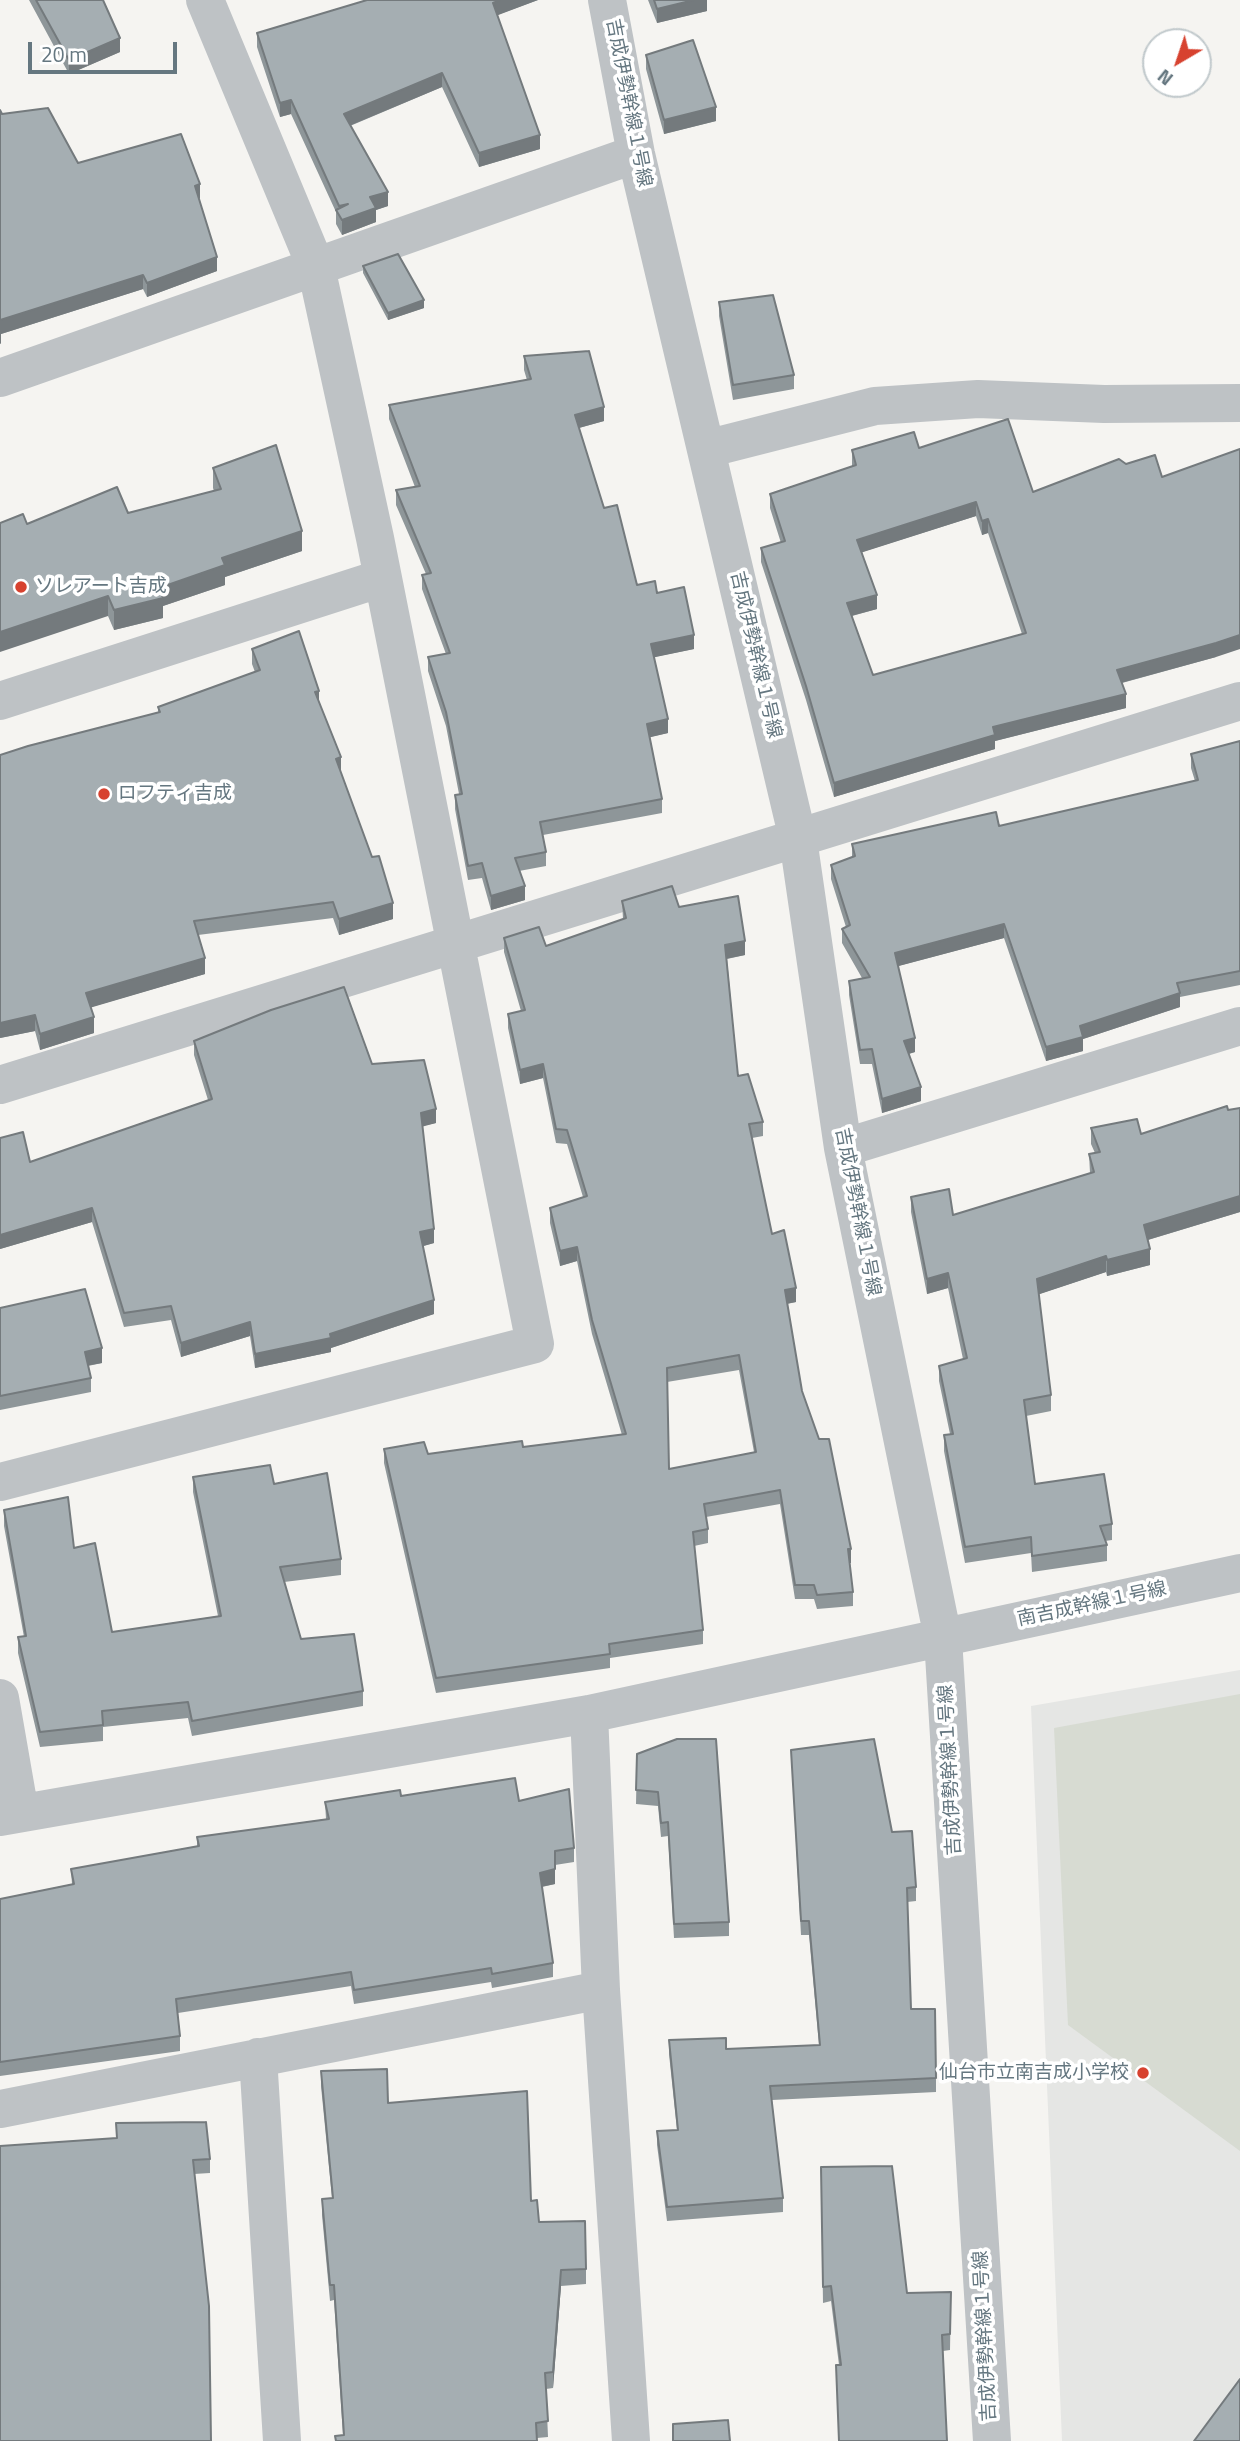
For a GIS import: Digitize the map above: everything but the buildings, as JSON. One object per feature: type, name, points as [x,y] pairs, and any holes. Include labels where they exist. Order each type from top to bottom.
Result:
[{"type":"street","points":[[0,1482],[535,1344],[382,578],[316,267],[205,0]]},
{"type":"street","name":"吉成伊勢幹線１号線","points":[[607,0],[636,154],[798,839],[843,1148],[943,1638],[992,2441]]},
{"type":"street","points":[[0,378],[636,154]]},
{"type":"street","points":[[706,449],[875,405],[978,399],[1104,404],[1240,403]]},
{"type":"street","points":[[0,701],[382,578]]},
{"type":"street","points":[[0,1085],[1240,701]]},
{"type":"street","points":[[843,1148],[1240,1026]]},
{"type":"street","name":"南吉成幹線１号線","points":[[10,1815],[589,1714],[1240,1573]]},
{"type":"street","points":[[0,1698],[10,1815]]},
{"type":"street","points":[[589,1714],[601,1990],[631,2441]]},
{"type":"street","points":[[0,2109],[601,1990]]},
{"type":"street","points":[[258,2057],[282,2441]]},
{"type":"shaded area","name":"仙台市立南吉成小学校","points":[[1240,1670],[1240,2441],[1062,2441],[1031,1706]]},
{"type":"shaded area","points":[[1240,1694],[1240,2151],[1068,2025],[1054,1728]]},
{"type":"place","name":"ソレアート吉成","points":[[21,587]]},
{"type":"place","name":"ロフティ吉成","points":[[104,794]]},
{"type":"place","name":"仙台市立南吉成小学校","points":[[1143,2073]]}]
